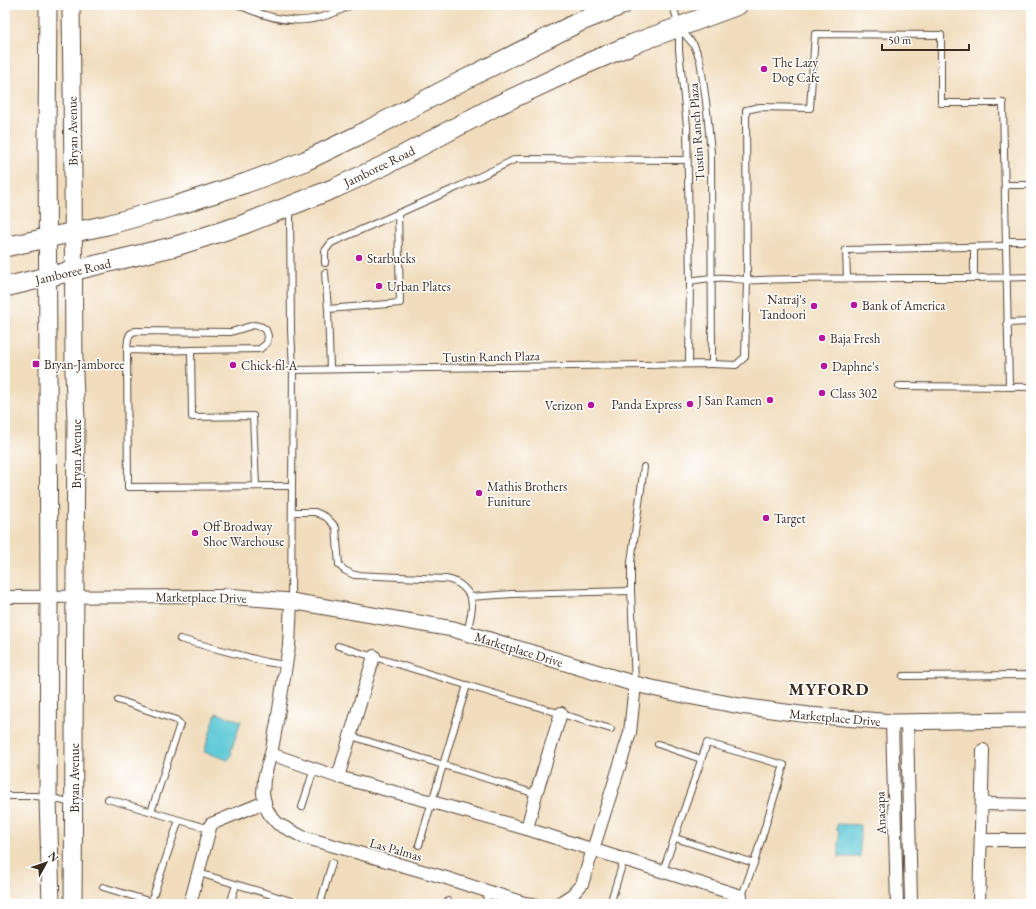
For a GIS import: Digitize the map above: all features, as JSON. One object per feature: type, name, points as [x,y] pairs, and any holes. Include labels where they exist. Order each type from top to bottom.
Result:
[{"type":"main road","name":"Bryan Avenue","points":[[48,5],[48,797],[50,904]]},
{"type":"main road","name":"Bryan Avenue","points":[[71,5],[74,373],[76,420],[73,904]]},
{"type":"main road","points":[[5,247],[107,225],[172,207],[246,183],[305,161],[580,22],[622,5]]},
{"type":"main road","name":"Jamboree Road","points":[[5,287],[176,246],[242,225],[335,188],[385,164],[494,107],[562,75],[633,44],[738,5]]},
{"type":"street","name":"Marketplace Drive","points":[[5,597],[226,596],[291,601],[453,629],[635,684],[740,706],[810,715],[892,722],[1031,720]]},
{"type":"street","name":"Las Palmas","points":[[291,601],[289,646],[271,754],[264,779],[263,793],[270,815],[278,824],[303,837],[443,877],[524,903],[533,904]]},
{"type":"street","points":[[338,777],[374,656]]},
{"type":"street","points":[[558,904],[572,895],[582,884],[630,733],[635,684]]},
{"type":"street","points":[[526,829],[561,713]]},
{"type":"street","name":"Anacapa","points":[[892,722],[897,904]]},
{"type":"street","points":[[907,722],[911,904]]},
{"type":"street","points":[[979,904],[983,750]]},
{"type":"street","points":[[271,754],[338,777],[526,829],[663,871],[740,900]]},
{"type":"street","points":[[190,904],[211,824],[265,802]]},
{"type":"street","points":[[982,804],[1031,805]]},
{"type":"street","points":[[981,840],[1031,840]]},
{"type":"lane","points":[[239,5],[259,14],[279,20],[301,21],[321,17],[352,5]]},
{"type":"lane","name":"Tustin Ranch Plaza","points":[[673,5],[679,27],[679,50],[687,126],[690,281],[689,364]]},
{"type":"lane","name":"Tustin Ranch Plaza","points":[[293,370],[712,364],[711,153],[706,101],[700,60],[694,45],[679,27]]},
{"type":"lane","points":[[712,364],[736,366],[745,357],[748,281],[746,110],[760,107],[810,108],[815,34],[941,35],[941,103],[1003,103],[1009,386]]},
{"type":"lane","points":[[325,263],[325,251],[331,243],[458,187],[516,159],[687,160]]},
{"type":"lane","points":[[1005,185],[1031,185]]},
{"type":"lane","points":[[290,206],[291,330],[293,370],[291,601]]},
{"type":"lane","points":[[328,309],[400,303],[398,213]]},
{"type":"lane","points":[[846,278],[846,250],[974,247],[1031,241]]},
{"type":"lane","points":[[974,247],[974,278]]},
{"type":"lane","points":[[324,273],[328,309],[330,369]]},
{"type":"lane","points":[[690,281],[711,278],[727,278],[748,281],[846,278],[1031,277]]},
{"type":"lane","points":[[1007,323],[1031,322]]},
{"type":"lane","points":[[127,350],[161,351],[260,349],[267,343],[268,336],[266,330],[262,326],[254,325],[231,332],[134,331],[130,334],[127,350],[128,487],[292,486]]},
{"type":"lane","points":[[191,350],[192,417],[253,416],[256,486]]},
{"type":"lane","points":[[899,386],[1031,387]]},
{"type":"lane","points":[[635,684],[631,562],[644,467]]},
{"type":"lane","points":[[292,512],[315,512],[326,517],[332,522],[336,528],[339,565],[344,570],[354,575],[452,580],[462,587],[470,597],[472,605],[468,633]]},
{"type":"lane","points":[[470,597],[512,594],[631,591]]},
{"type":"lane","points":[[180,639],[266,662],[286,665]]},
{"type":"lane","points":[[338,646],[611,729]]},
{"type":"lane","points":[[903,676],[1031,675]]},
{"type":"lane","points":[[419,845],[467,685]]},
{"type":"lane","points":[[118,700],[176,720],[180,724],[151,812]]},
{"type":"lane","points":[[351,736],[536,794]]},
{"type":"lane","points":[[663,871],[707,743],[784,765],[754,863],[740,900]]},
{"type":"lane","points":[[658,744],[701,759]]},
{"type":"lane","points":[[302,807],[314,769]]},
{"type":"lane","points":[[5,796],[48,797],[74,804]]},
{"type":"lane","points":[[108,799],[210,829]]},
{"type":"lane","points":[[151,902],[179,820]]},
{"type":"lane","points":[[674,838],[754,863]]},
{"type":"lane","points":[[896,850],[910,850]]},
{"type":"lane","points":[[610,904],[624,860]]},
{"type":"lane","points":[[320,904],[332,863]]},
{"type":"lane","points":[[199,874],[301,904]]},
{"type":"lane","points":[[230,904],[236,885]]},
{"type":"lane","points":[[103,887],[158,904]]},
{"type":"lane","points":[[485,904],[489,892]]},
{"type":"water","points":[[216,713],[241,721],[231,751],[232,753],[228,760],[204,752]]},
{"type":"water","points":[[837,824],[860,825],[860,857],[839,857],[839,830],[837,830]]},
{"type":"place","name":"The Lazy Dog Cafe","points":[[764,69]]},
{"type":"place","name":"Starbucks","points":[[359,258]]},
{"type":"place","name":"Urban Plates","points":[[379,286]]},
{"type":"place","name":"Bank of America","points":[[854,305]]},
{"type":"place","name":"Natraj's Tandoori","points":[[814,306]]},
{"type":"place","name":"Baja Fresh","points":[[822,338]]},
{"type":"place","name":"Bryan-Jamboree","points":[[36,364]]},
{"type":"place","name":"Chick-fil-A","points":[[233,365]]},
{"type":"place","name":"Daphne's","points":[[824,366]]},
{"type":"place","name":"Class 302","points":[[822,393]]},
{"type":"place","name":"J San Ramen","points":[[770,400]]},
{"type":"place","name":"Panda Express","points":[[690,404]]},
{"type":"place","name":"Verizon","points":[[591,405]]},
{"type":"place","name":"Mathis Brothers Funiture","points":[[479,493]]},
{"type":"place","name":"Target","points":[[766,518]]},
{"type":"place","name":"Off Broadway Shoe Warehouse","points":[[195,533]]},
{"type":"district","name":"MYFORD","points":[[829,689]]}]
